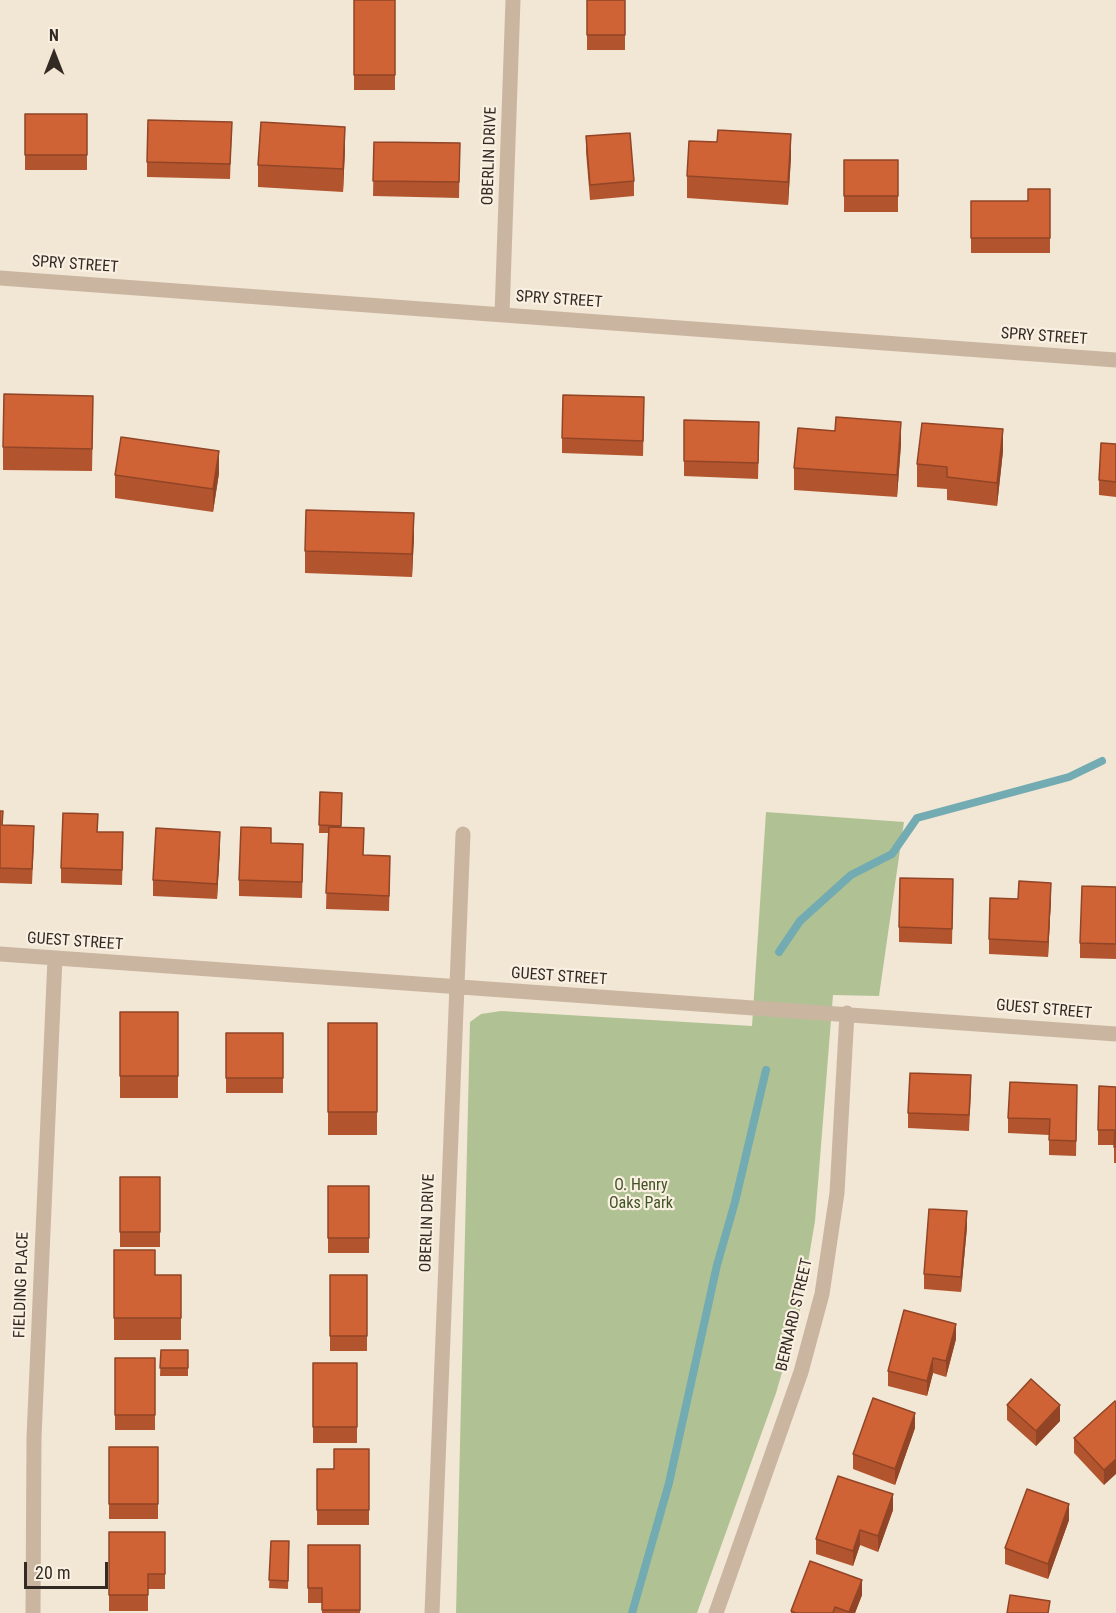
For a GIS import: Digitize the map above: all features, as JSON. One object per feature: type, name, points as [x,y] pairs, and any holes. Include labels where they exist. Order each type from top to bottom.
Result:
[{"type":"street","name":"OBERLIN DRIVE","points":[[502,314],[513,0]]},
{"type":"street","name":"SPRY STREET","points":[[0,278],[1116,360]]},
{"type":"street","name":"OBERLIN DRIVE","points":[[432,1613],[455,989],[463,834]]},
{"type":"street","name":"GUEST STREET","points":[[0,954],[455,989],[847,1013],[1116,1034]]},
{"type":"street","name":"FIELDING PLACE","points":[[33,1613],[34,1437],[55,958]]},
{"type":"street","name":"BERNARD STREET","points":[[716,1613],[801,1372],[822,1293],[837,1193],[847,1013]]},
{"type":"green space","name":"O. Henry Oaks Park","points":[[766,812],[904,822],[879,996],[833,995],[815,1221],[800,1310],[776,1393],[697,1613],[456,1613],[470,1022],[481,1014],[501,1011],[752,1026]]},
{"type":"building","points":[[354,0],[395,0],[395,75],[354,75]]},
{"type":"building","points":[[587,0],[625,0],[625,35],[587,35]]},
{"type":"building","points":[[25,114],[87,114],[87,155],[25,155]]},
{"type":"building","points":[[148,120],[232,122],[230,164],[147,162]]},
{"type":"building","points":[[261,122],[345,127],[343,169],[258,165]]},
{"type":"building","points":[[718,130],[791,134],[788,182],[687,176],[689,141],[717,142]]},
{"type":"building","points":[[630,133],[634,181],[590,185],[586,136]]},
{"type":"building","points":[[374,142],[460,143],[459,182],[373,181]]},
{"type":"building","points":[[844,160],[898,160],[898,196],[844,196]]},
{"type":"building","points":[[1028,189],[1050,189],[1050,238],[971,238],[971,201],[1028,201]]},
{"type":"building","points":[[4,394],[93,396],[92,449],[3,447]]},
{"type":"building","points":[[563,395],[644,397],[643,441],[562,438]]},
{"type":"building","points":[[836,417],[901,422],[897,475],[794,468],[798,428],[835,431]]},
{"type":"building","points":[[684,420],[759,422],[758,463],[684,461]]},
{"type":"building","points":[[922,423],[1003,429],[997,483],[947,477],[947,467],[917,464]]},
{"type":"building","points":[[121,437],[219,451],[213,489],[115,475]]},
{"type":"building","points":[[1101,443],[1116,444],[1116,482],[1099,480]]},
{"type":"building","points":[[306,510],[414,513],[412,554],[305,551]]},
{"type":"building","points":[[320,792],[342,793],[341,826],[319,825]]},
{"type":"building","points":[[0,811],[3,811],[2,825],[34,826],[32,869],[0,868]]},
{"type":"building","points":[[63,813],[98,814],[97,832],[123,832],[122,870],[61,868]]},
{"type":"building","points":[[241,827],[271,828],[271,843],[303,844],[302,882],[239,880]]},
{"type":"building","points":[[329,827],[364,828],[363,855],[390,856],[389,896],[326,893]]},
{"type":"building","points":[[156,828],[220,832],[217,884],[153,880]]},
{"type":"building","points":[[900,878],[953,879],[952,929],[899,927]]},
{"type":"building","points":[[1019,881],[1051,883],[1048,942],[989,939],[990,898],[1018,899]]},
{"type":"building","points":[[1082,886],[1116,887],[1116,944],[1080,943]]},
{"type":"building","points":[[120,1012],[178,1012],[178,1076],[120,1076]]},
{"type":"building","points":[[328,1023],[377,1023],[377,1112],[328,1112]]},
{"type":"building","points":[[226,1033],[283,1033],[283,1078],[226,1078]]},
{"type":"building","points":[[910,1073],[971,1075],[969,1115],[908,1113]]},
{"type":"building","points":[[1010,1082],[1077,1085],[1076,1141],[1049,1140],[1050,1119],[1008,1118]]},
{"type":"building","points":[[1099,1086],[1116,1087],[1116,1147],[1114,1147],[1115,1130],[1098,1130]]},
{"type":"building","points":[[120,1177],[160,1177],[160,1232],[120,1232]]},
{"type":"building","points":[[328,1186],[369,1186],[369,1238],[328,1238]]},
{"type":"building","points":[[929,1209],[967,1211],[961,1277],[924,1274]]},
{"type":"building","points":[[114,1250],[155,1250],[155,1275],[181,1275],[181,1318],[114,1318]]},
{"type":"building","points":[[330,1275],[367,1275],[367,1336],[330,1336]]},
{"type":"building","points":[[904,1310],[956,1324],[946,1361],[933,1358],[927,1381],[888,1371]]},
{"type":"building","points":[[161,1350],[188,1350],[188,1368],[160,1368]]},
{"type":"building","points":[[115,1358],[155,1358],[155,1415],[115,1415]]},
{"type":"building","points":[[313,1363],[357,1363],[357,1427],[313,1427]]},
{"type":"building","points":[[1031,1379],[1060,1405],[1036,1431],[1007,1405]]},
{"type":"building","points":[[873,1398],[915,1413],[895,1469],[853,1454]]},
{"type":"building","points":[[1115,1401],[1116,1459],[1104,1470],[1074,1438]]},
{"type":"building","points":[[109,1447],[158,1447],[158,1504],[109,1504]]},
{"type":"building","points":[[334,1449],[369,1449],[369,1510],[317,1510],[317,1469],[334,1469]]},
{"type":"building","points":[[838,1476],[893,1494],[878,1536],[860,1530],[853,1551],[816,1539]]},
{"type":"building","points":[[1027,1489],[1069,1504],[1048,1564],[1005,1548]]},
{"type":"building","points":[[109,1532],[165,1532],[165,1574],[148,1574],[148,1595],[109,1595]]},
{"type":"building","points":[[271,1541],[289,1541],[288,1581],[269,1580]]},
{"type":"building","points":[[308,1545],[360,1545],[360,1610],[322,1610],[322,1588],[308,1588]]},
{"type":"building","points":[[810,1561],[862,1580],[849,1612],[835,1607],[833,1613],[791,1611]]},
{"type":"building","points":[[1010,1595],[1050,1601],[1048,1613],[1007,1613]]},
{"type":"waterway","points":[[779,952],[800,921],[851,875],[892,854],[917,818],[1069,777],[1102,761]]},
{"type":"waterway","points":[[632,1613],[669,1483],[717,1265],[735,1202],[766,1070]]}]
